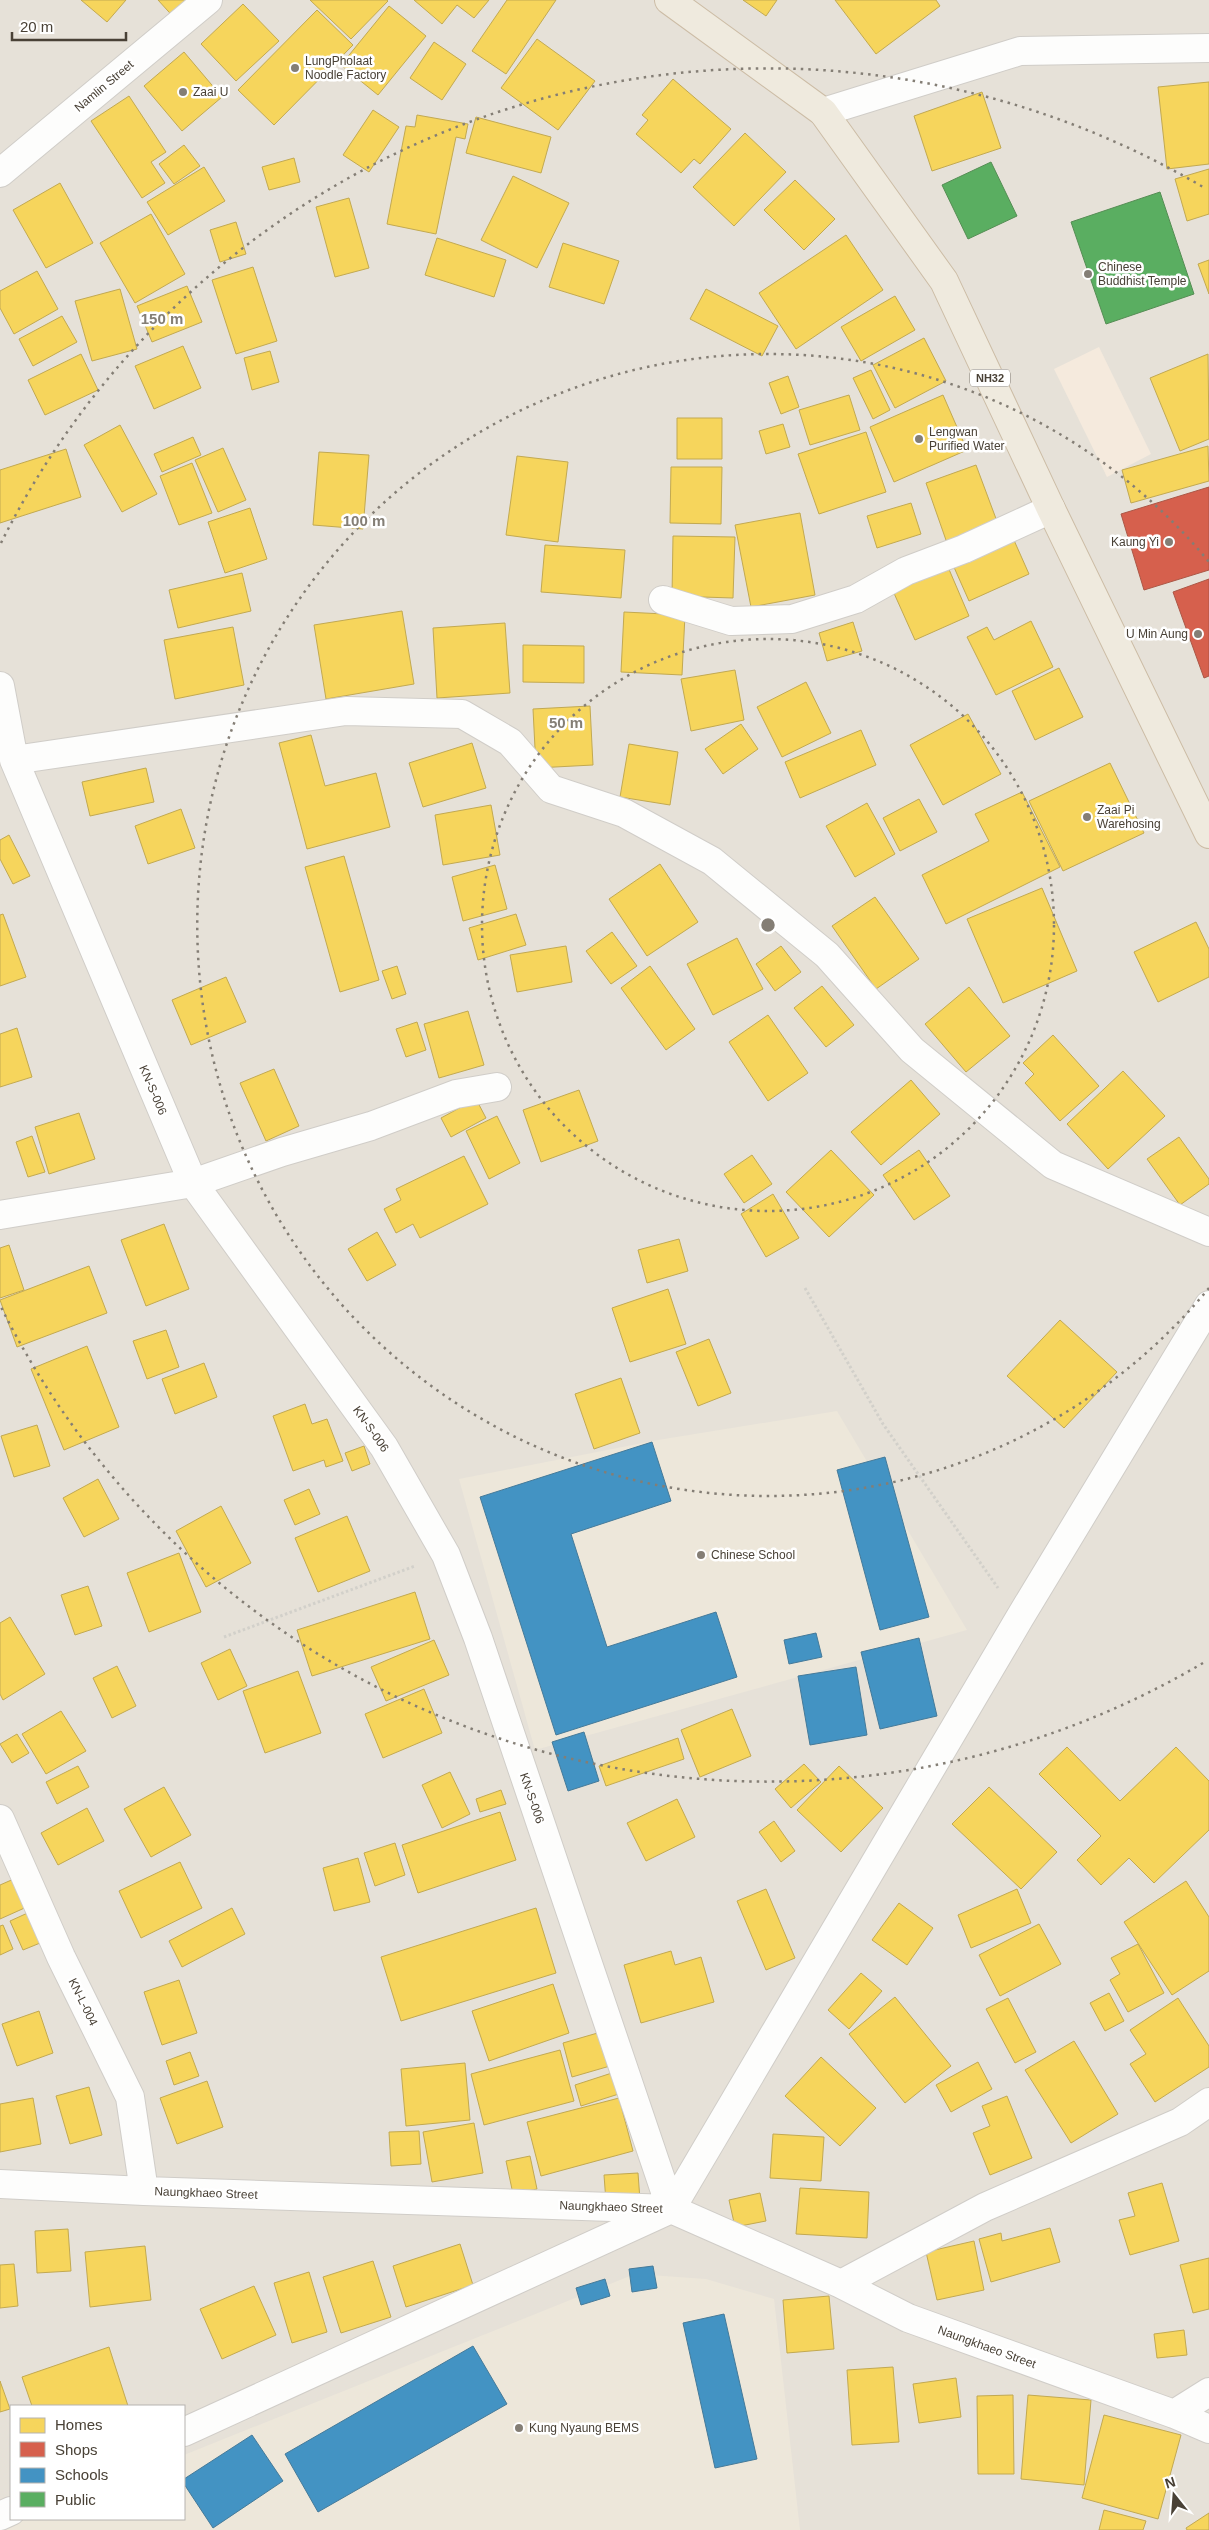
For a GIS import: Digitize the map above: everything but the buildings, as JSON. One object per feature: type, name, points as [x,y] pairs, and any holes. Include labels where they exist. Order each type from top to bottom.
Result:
[{"type":"highway","name":"NH32","points":[[682,4],[823,112],[944,281],[1051,509],[1209,834]]},
{"type":"street","name":"Namlin Street","points":[[0,173],[208,0]]},
{"type":"street","points":[[823,112],[1020,51],[1209,48]]},
{"type":"street","points":[[663,600],[731,621],[792,619],[856,599],[906,571],[964,549],[1051,509]]},
{"type":"street","name":"KN-S-006","points":[[0,686],[14,760],[192,1183],[384,1447],[446,1555],[478,1638],[671,2209]]},
{"type":"street","points":[[14,760],[346,711],[462,714],[510,742],[551,789],[624,813],[712,861],[827,954],[912,1050],[1053,1164],[1209,1232]]},
{"type":"street","points":[[0,1215],[192,1183],[282,1152],[371,1126],[456,1094],[497,1087]]},
{"type":"street","points":[[185,2432],[671,2209],[1019,1619],[1209,1305]]},
{"type":"street","name":"KN-L-004","points":[[0,1819],[61,1957],[130,2097],[144,2191]]},
{"type":"street","points":[[841,2284],[985,2207],[1180,2122],[1209,2102]]},
{"type":"street","name":"Naungkhaeo Street","points":[[0,2184],[144,2191],[671,2209],[841,2284],[908,2318],[1174,2414],[1209,2429]]},
{"type":"street","points":[[1174,2414],[1209,2392]]},
{"type":"path","points":[[805,1288],[883,1424],[1019,1619]]},
{"type":"path","points":[[224,1637],[446,1555]]},
{"type":"shaded area","points":[[0,0],[1209,0],[1209,2530],[0,2530]]},
{"type":"shaded area","points":[[1099,347],[1151,454],[1107,477],[1054,369]]},
{"type":"shaded area","name":"Chinese School","points":[[837,1411],[967,1630],[535,1750],[459,1479],[658,1440]]},
{"type":"shaded area","name":"Kung Nyaung BEMS","points":[[635,2274],[706,2279],[774,2299],[800,2530],[0,2530],[24,2520],[185,2520],[185,2455]]},
{"type":"place","name":"LungPholaat Noodle Factory","points":[[295,68]]},
{"type":"place","name":"Zaai U","points":[[183,92]]},
{"type":"place","name":"Chinese Buddhist Temple","points":[[1088,274]]},
{"type":"place","name":"Lengwan Purified Water","points":[[919,439]]},
{"type":"place","name":"Kaung Yi","points":[[1169,542]]},
{"type":"place","name":"U Min Aung","points":[[1198,634]]},
{"type":"place","name":"Zaai Pi Warehosing","points":[[1087,817]]},
{"type":"place","name":"Chinese School","points":[[701,1555]]},
{"type":"place","name":"Kung Nyaung BEMS","points":[[519,2428]]}]
